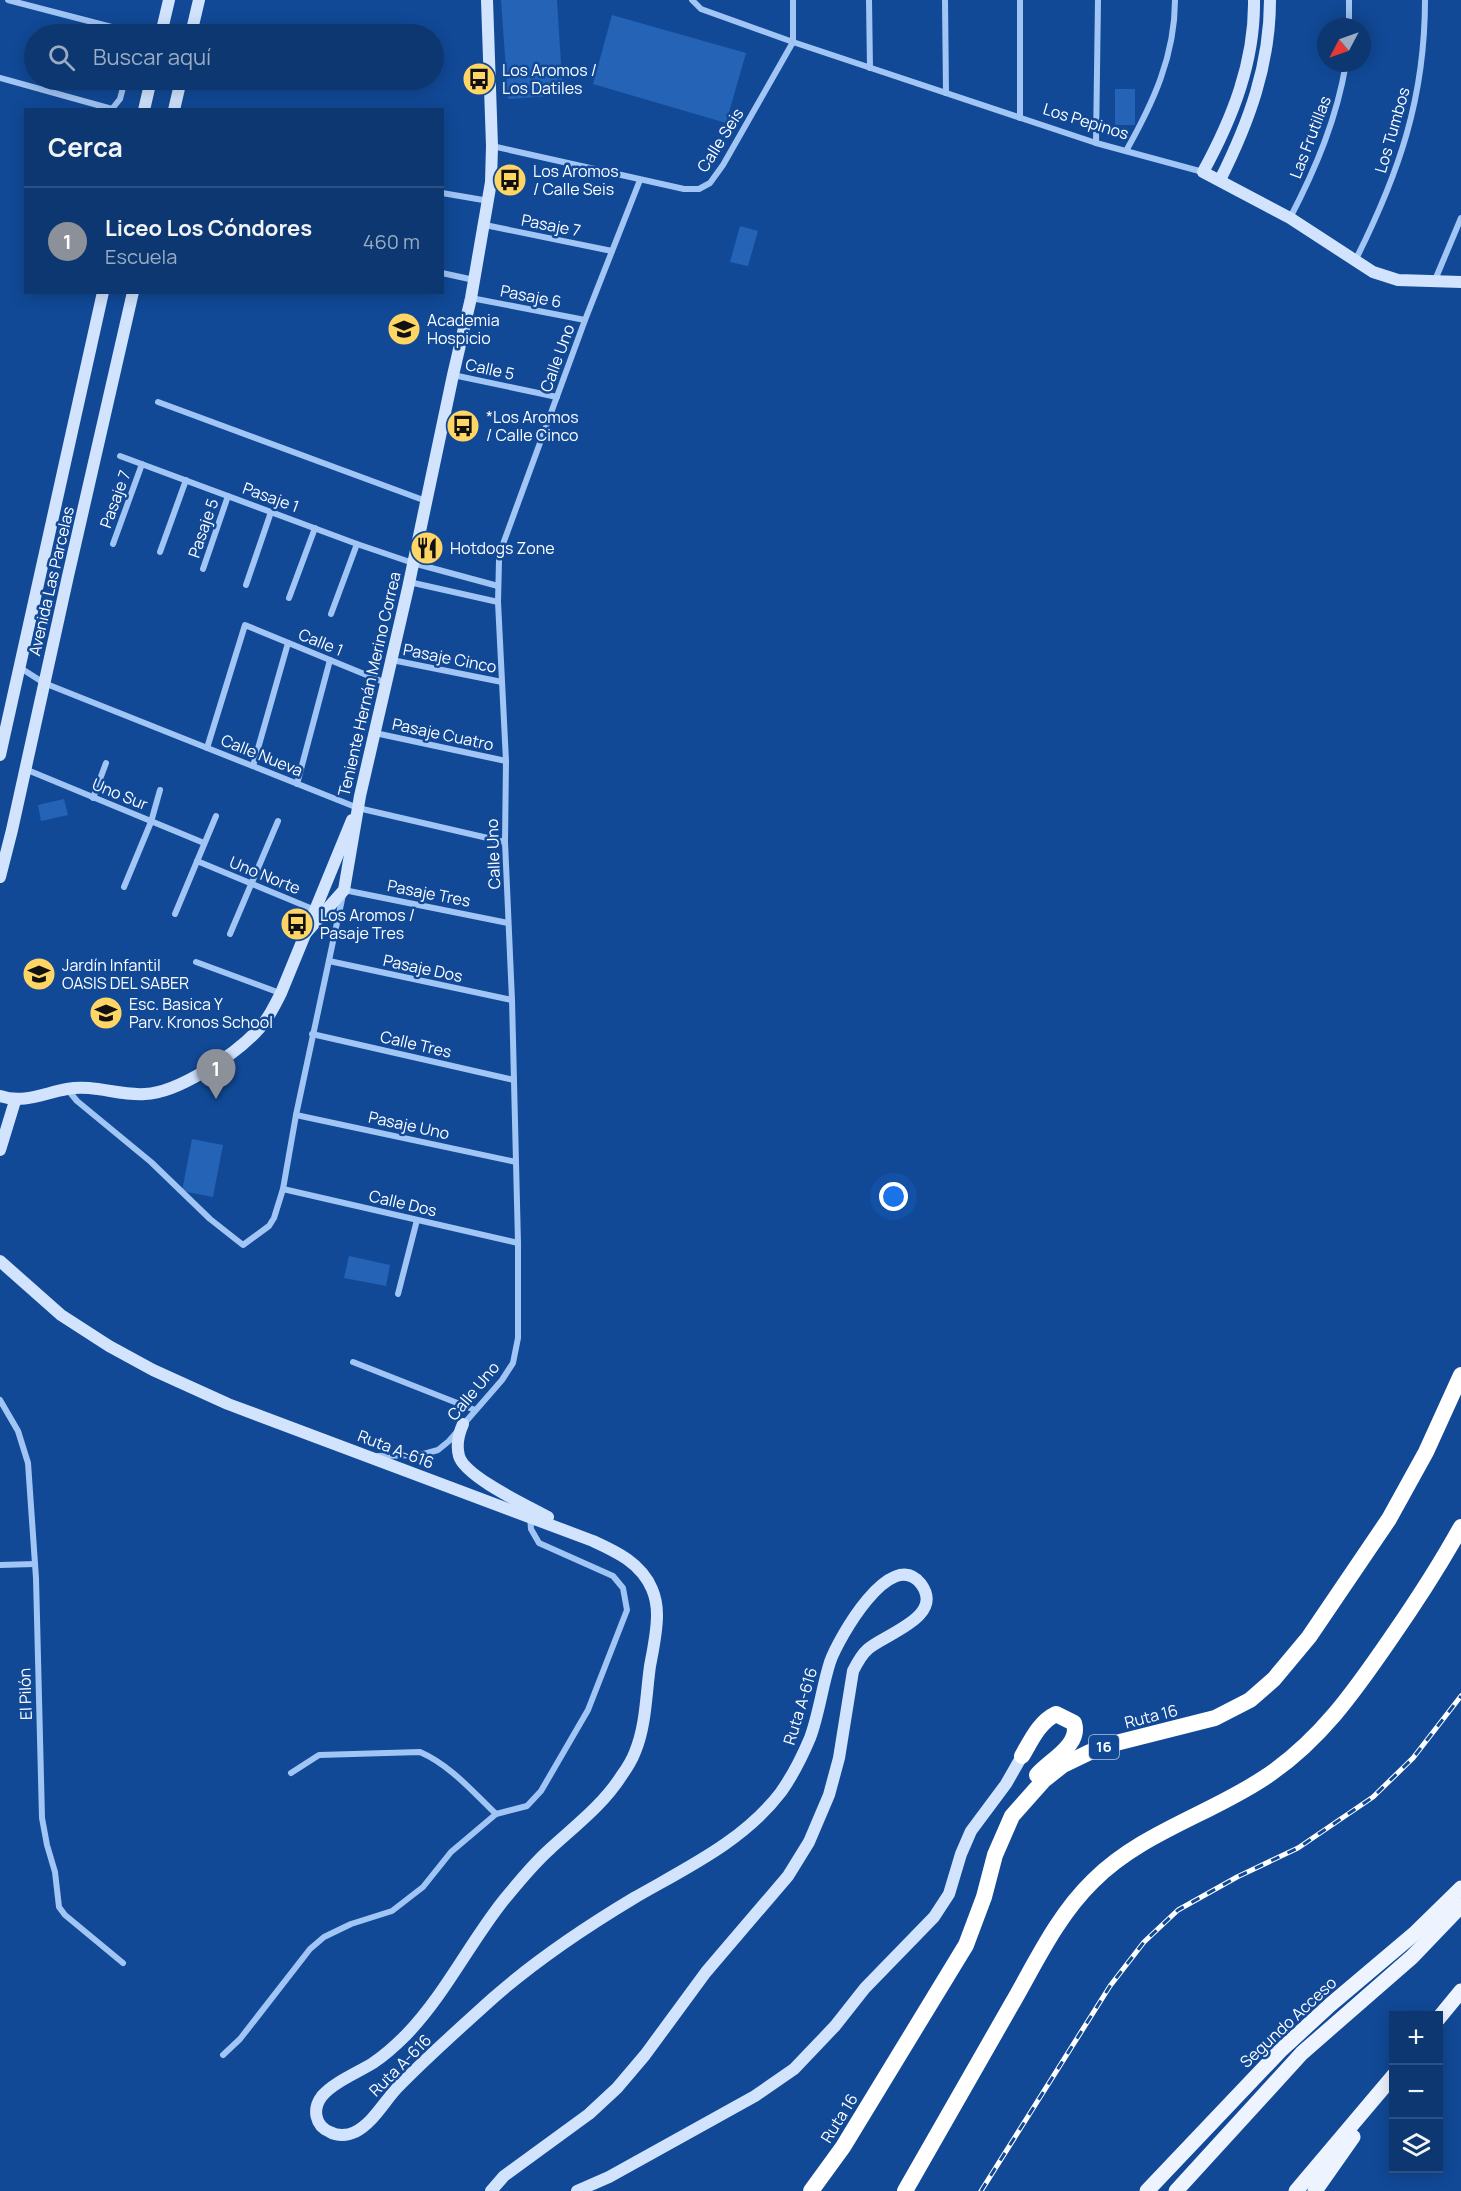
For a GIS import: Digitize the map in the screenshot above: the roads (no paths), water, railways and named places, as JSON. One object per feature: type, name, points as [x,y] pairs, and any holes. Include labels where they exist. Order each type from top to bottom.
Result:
[{"type":"highway","name":"Ruta 16","points":[[811,2191],[843,2147],[966,1945],[984,1897],[995,1855],[1012,1816],[1044,1780],[1063,1766],[1112,1744],[1215,1718],[1250,1700],[1274,1679],[1309,1637],[1389,1519],[1426,1452],[1461,1375]]},
{"type":"highway","points":[[905,2191],[1053,1932],[1078,1896],[1104,1870],[1131,1849],[1246,1790],[1283,1765],[1316,1736],[1360,1684],[1427,1584],[1461,1527]]},
{"type":"highway","points":[[1012,1816],[1028,1786],[1045,1765],[1069,1746],[1076,1731],[1074,1723],[1056,1714],[1048,1718],[1042,1723],[1022,1756]]},
{"type":"main road","points":[[164,24],[169,0]]},
{"type":"main road","points":[[193,24],[199,0]]},
{"type":"main road","name":"Teniente Hernán Merino Correa","points":[[319,912],[344,890],[358,808],[471,298],[485,225],[489,201],[492,146],[487,0]]},
{"type":"main road","points":[[1203,172],[1224,131],[1241,87],[1251,42],[1254,0]]},
{"type":"main road","points":[[1220,180],[1246,125],[1258,89],[1267,44],[1270,0]]},
{"type":"main road","points":[[144,108],[149,90]]},
{"type":"main road","points":[[174,108],[179,90]]},
{"type":"main road","name":"Los Pepinos","points":[[1203,172],[1290,218],[1373,272],[1398,280],[1461,282]]},
{"type":"main road","name":"Avenida Las Parcelas","points":[[0,755],[103,294]]},
{"type":"main road","name":"Avenida Las Parcelas","points":[[0,877],[133,294]]},
{"type":"main road","name":"Teniente Hernán Merino Correa","points":[[15,1101],[67,1089],[99,1089],[143,1095],[173,1088],[192,1079],[255,1033],[269,1017],[305,934],[319,912],[344,836],[358,808]]},
{"type":"main road","points":[[0,1096],[15,1101],[0,1150]]},
{"type":"main road","name":"Ruta A-616","points":[[0,1261],[61,1315],[109,1346],[153,1370],[228,1404],[529,1512],[622,1554],[640,1570],[651,1588],[657,1611],[642,1726],[636,1751],[624,1773],[609,1794],[589,1815],[546,1852],[517,1883],[413,2028],[381,2058],[323,2095],[315,2114],[321,2126],[329,2132],[344,2135],[360,2129],[402,2084],[530,1967],[572,1937],[710,1854],[746,1829],[776,1798],[798,1765],[814,1726],[834,1652],[874,1592],[889,1578],[899,1575],[908,1576],[921,1585],[926,1602],[921,1613],[915,1620],[874,1645],[856,1664],[851,1677],[839,1758],[829,1795],[809,1842],[783,1883],[706,1972],[645,2055],[617,2088],[589,2114],[504,2176],[491,2191]]},
{"type":"main road","points":[[463,1424],[458,1446],[459,1457],[464,1464],[471,1472],[529,1512]]},
{"type":"main road","points":[[577,2191],[609,2177],[748,2100],[794,2069],[835,2026],[865,1988],[934,1917],[949,1894],[961,1854],[971,1831],[1006,1784],[1022,1756]]},
{"type":"main road","name":"Segundo Acceso","points":[[1147,2191],[1280,2051],[1330,2005],[1398,1949],[1461,1888]]},
{"type":"main road","name":"Segundo Acceso","points":[[1176,2191],[1302,2053],[1412,1957],[1461,1906]]},
{"type":"main road","points":[[1443,2013],[1461,1991]]},
{"type":"main road","points":[[1296,2191],[1389,2083]]},
{"type":"main road","points":[[1318,2189],[1389,2084]]},
{"type":"street","points":[[8,0],[100,24]]},
{"type":"street","name":"Los Pepinos","points":[[692,0],[701,9],[726,19],[870,68],[1096,143],[1203,172]]},
{"type":"street","points":[[793,0],[793,42]]},
{"type":"street","points":[[869,0],[870,68]]},
{"type":"street","points":[[945,0],[946,93]]},
{"type":"street","points":[[1020,0],[1020,118]]},
{"type":"street","points":[[1096,143],[1098,0]]},
{"type":"street","points":[[1126,151],[1163,75],[1172,42],[1175,0]]},
{"type":"street","points":[[1349,0],[1349,18]]},
{"type":"street","name":"Los Tumbos","points":[[1356,259],[1388,191],[1408,134],[1421,69],[1425,0]]},
{"type":"street","name":"Calle Seis","points":[[492,146],[640,180],[684,189],[699,189],[710,183],[723,165],[793,42]]},
{"type":"street","name":"Las Frutillas","points":[[1290,218],[1328,135],[1340,97],[1344,72]]},
{"type":"street","points":[[0,78],[24,85]]},
{"type":"street","points":[[43,90],[108,108]]},
{"type":"street","points":[[113,108],[120,99],[123,90]]},
{"type":"street","name":"Calle Uno","points":[[365,1455],[420,1455],[438,1450],[449,1441],[502,1380],[513,1363],[518,1338],[518,1243],[512,1000],[505,842],[506,761],[498,602],[499,560],[585,320],[640,180]]},
{"type":"street","points":[[444,193],[489,201]]},
{"type":"street","points":[[1435,280],[1461,218]]},
{"type":"street","name":"Pasaje 7","points":[[485,225],[612,251]]},
{"type":"street","points":[[444,273],[474,280]]},
{"type":"street","name":"Pasaje 6","points":[[471,298],[585,320]]},
{"type":"street","name":"Calle 5","points":[[453,375],[557,397]]},
{"type":"street","points":[[158,402],[426,501]]},
{"type":"street","name":"Pasaje 1","points":[[120,456],[357,544],[413,563],[498,586]]},
{"type":"street","name":"Pasaje 7","points":[[113,544],[142,464]]},
{"type":"street","points":[[160,552],[186,480]]},
{"type":"street","name":"Pasaje 5","points":[[203,569],[228,496]]},
{"type":"street","points":[[246,585],[271,512]]},
{"type":"street","points":[[289,598],[315,528]]},
{"type":"street","points":[[331,614],[357,544]]},
{"type":"street","points":[[409,582],[498,602]]},
{"type":"street","name":"Calle 1","points":[[207,748],[245,625],[386,684]]},
{"type":"street","points":[[253,766],[288,643]]},
{"type":"street","points":[[297,784],[330,660]]},
{"type":"street","name":"Pasaje Cinco","points":[[392,660],[502,682]]},
{"type":"street","name":"Calle Nueva","points":[[19,667],[44,683],[358,808],[505,842]]},
{"type":"street","name":"Pasaje Cuatro","points":[[375,733],[506,761]]},
{"type":"street","points":[[93,798],[106,763]]},
{"type":"street","name":"Uno Sur","points":[[26,769],[204,843]]},
{"type":"street","points":[[124,887],[151,822],[160,790]]},
{"type":"street","points":[[175,914],[216,816]]},
{"type":"street","points":[[230,934],[278,821]]},
{"type":"street","name":"Uno Norte","points":[[197,861],[319,912]]},
{"type":"street","name":"Pasaje Tres","points":[[344,890],[508,923]]},
{"type":"street","name":"Teniente Hernán Merino Correa","points":[[67,1089],[77,1101],[152,1162],[210,1219],[243,1245],[269,1226],[274,1218],[283,1189],[312,1034],[344,890]]},
{"type":"street","points":[[196,962],[281,993]]},
{"type":"street","name":"Pasaje Dos","points":[[329,962],[512,1000]]},
{"type":"street","name":"Calle Tres","points":[[312,1034],[514,1080]]},
{"type":"street","name":"Pasaje Uno","points":[[296,1115],[516,1162]]},
{"type":"street","name":"Calle Dos","points":[[283,1189],[518,1243]]},
{"type":"street","points":[[398,1293],[417,1220]]},
{"type":"street","points":[[353,1362],[475,1410]]},
{"type":"street","name":"El Pilón","points":[[0,1400],[18,1431],[28,1463],[35,1564],[42,1818],[55,1872],[59,1906],[65,1916],[123,1963]]},
{"type":"street","points":[[223,2055],[240,2039],[310,1949],[324,1937],[351,1924],[392,1911],[423,1887],[451,1852],[496,1814],[527,1806],[541,1791],[588,1710],[627,1610],[623,1588],[613,1576],[539,1543],[531,1529],[529,1512]]},
{"type":"street","points":[[0,1564],[35,1564]]},
{"type":"street","points":[[291,1773],[319,1755],[420,1752],[431,1756],[448,1769],[496,1814]]},
{"type":"railway","points":[[981,2191],[1110,1986],[1144,1942],[1178,1910],[1237,1877],[1298,1848],[1373,1797],[1413,1758],[1461,1696]]},
{"type":"place","name":"Los Aromos / Los Datiles","points":[[479,79]]},
{"type":"place","name":"Los Aromos / Calle Seis","points":[[510,180]]},
{"type":"place","name":"Academia Hospicio","points":[[404,329]]},
{"type":"place","name":"*Los Aromos / Calle Cinco","points":[[463,426]]},
{"type":"place","name":"Hotdogs Zone","points":[[427,548]]},
{"type":"place","name":"Los Aromos / Pasaje Tres","points":[[297,924]]},
{"type":"place","name":"Jardín Infantil OASIS DEL SABER","points":[[39,974]]},
{"type":"place","name":"Esc. Basica Y Parv. Kronos School","points":[[106,1013]]},
{"type":"place","name":"Liceo Los Cóndores","points":[[216,1099]]}]
